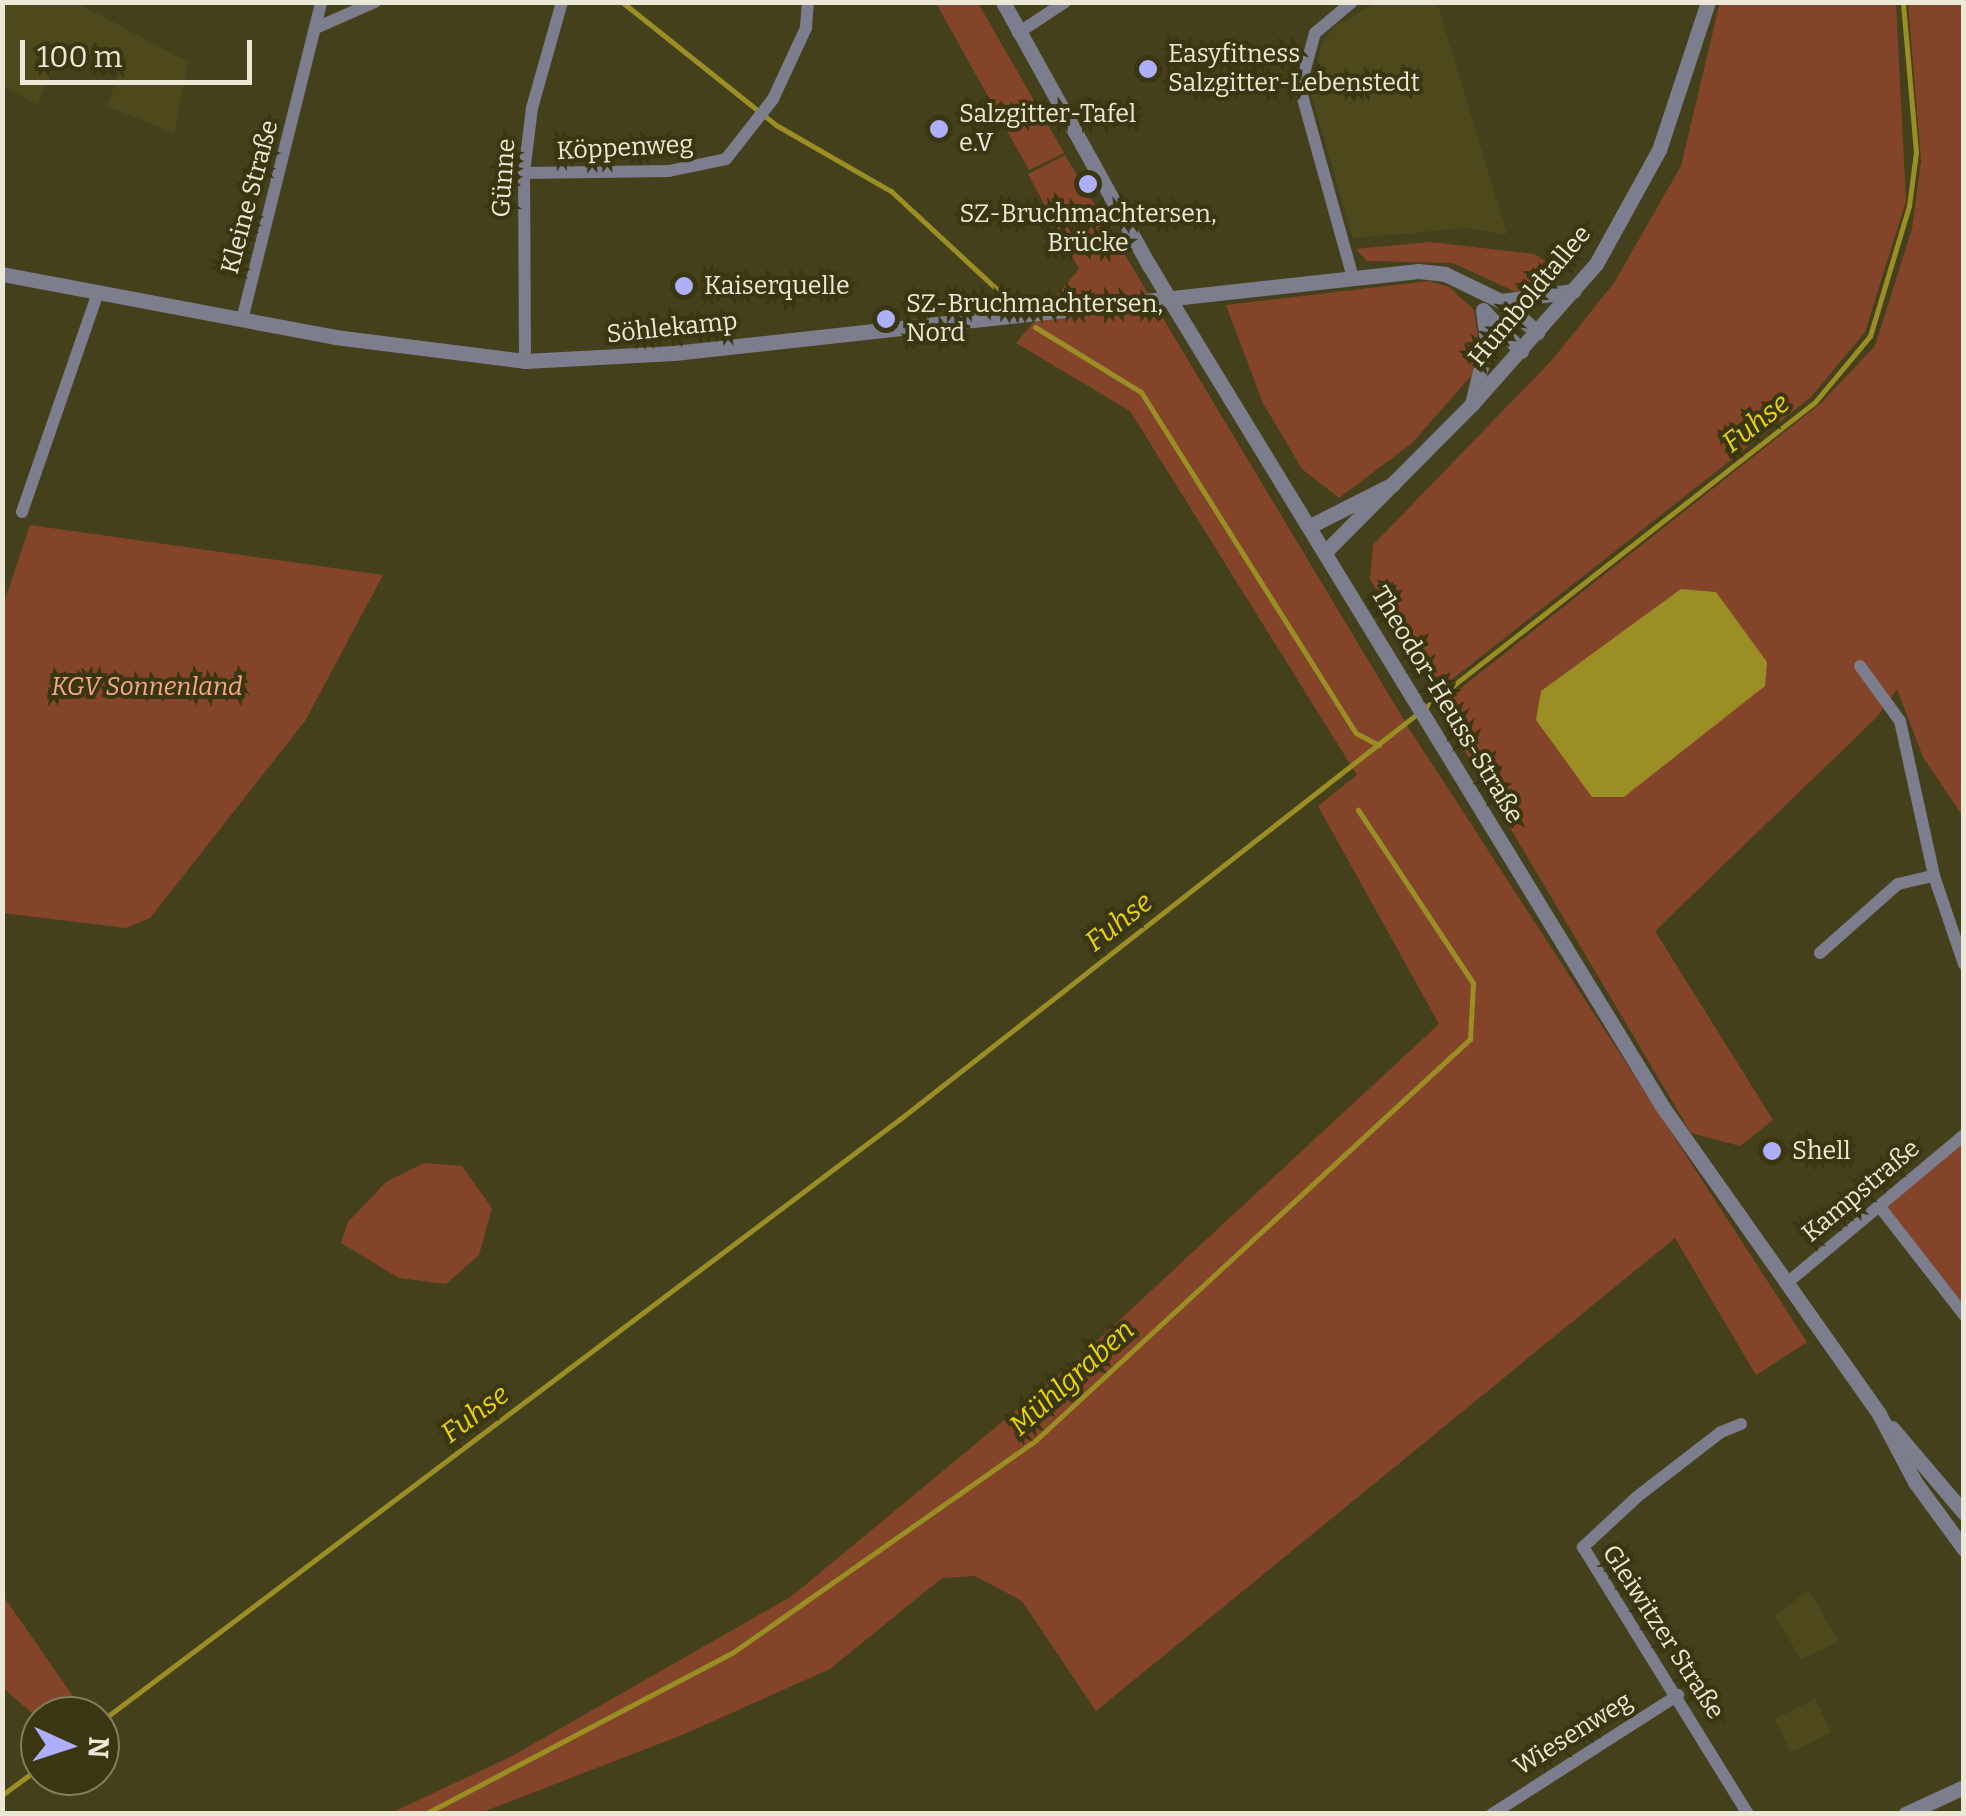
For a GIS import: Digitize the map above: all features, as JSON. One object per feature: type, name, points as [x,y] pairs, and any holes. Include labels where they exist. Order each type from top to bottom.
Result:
[{"type":"street","name":"Kleine Straße","points":[[242,320],[318,27],[320,2]]},
{"type":"street","points":[[318,27],[375,2]]},
{"type":"street","name":"Günne","points":[[525,362],[524,173],[532,108],[562,2]]},
{"type":"street","name":"Köppenweg","points":[[524,173],[668,171],[726,159],[773,99],[806,28],[808,2]]},
{"type":"street","points":[[1018,33],[1066,2]]},
{"type":"street","points":[[1352,2],[1315,33],[1300,88],[1352,278]]},
{"type":"street","name":"Humboldtallee","points":[[1325,552],[1522,351],[1596,264],[1659,150],[1708,2]]},
{"type":"street","name":"Theodor-Heuss-Straße","points":[[1004,3],[1149,266],[1662,1106],[1879,1414]]},
{"type":"street","name":"Söhlekamp","points":[[2,274],[242,320],[525,362],[674,353],[1418,271],[1469,285],[1500,301],[1537,332]]},
{"type":"street","points":[[1469,285],[1483,311],[1522,351]]},
{"type":"street","points":[[1500,301],[1573,291]]},
{"type":"street","points":[[22,512],[96,295]]},
{"type":"street","points":[[1472,404],[1486,342],[1483,311]]},
{"type":"street","name":"Humboldtallee","points":[[1310,526],[1393,484]]},
{"type":"street","points":[[1860,666],[1900,720],[1934,876],[1964,964]]},
{"type":"street","points":[[1820,954],[1898,884],[1934,876]]},
{"type":"street","name":"Kampstraße","points":[[1787,1282],[1964,1135]]},
{"type":"street","points":[[1880,1207],[1964,1315]]},
{"type":"street","points":[[1879,1414],[1964,1513]]},
{"type":"street","points":[[1879,1414],[1915,1482],[1964,1548]]},
{"type":"street","name":"Gleiwitzer Straße","points":[[1741,1424],[1721,1432],[1628,1504],[1583,1547],[1678,1695],[1748,1814]]},
{"type":"street","name":"Wiesenweg","points":[[1492,1814],[1678,1695]]},
{"type":"street","points":[[1906,1814],[1956,1789],[1964,1775]]},
{"type":"shaded area","points":[[4,3],[77,3],[188,62],[174,133],[107,106],[120,71],[66,42],[37,104],[3,86]]},
{"type":"shaded area","points":[[1376,3],[1437,3],[1507,234],[1466,228],[1353,238],[1311,94],[1321,45],[1334,27]]},
{"type":"shaded area","points":[[1681,589],[1716,592],[1767,662],[1765,686],[1624,797],[1592,797],[1536,720],[1541,691]]},
{"type":"shaded area","points":[[1809,1591],[1839,1642],[1801,1659],[1774,1615]]},
{"type":"shaded area","points":[[1815,1699],[1831,1732],[1791,1752],[1775,1719]]},
{"type":"green space","points":[[1720,2],[1896,3],[1906,201],[1865,332],[1811,397],[1436,692],[1370,579],[1373,545],[1552,360],[1614,283],[1681,166]]},
{"type":"green space","points":[[936,3],[978,3],[1064,153],[1029,170]]},
{"type":"green space","points":[[1908,3],[1963,3],[1963,817],[1923,757],[1897,689],[1877,717],[1655,931],[1773,1120],[1740,1146],[1691,1133],[1438,706],[1820,404],[1875,346],[1912,229],[1921,161]]},
{"type":"green space","points":[[1065,155],[1410,730],[1807,1342],[1756,1375],[1675,1238],[1096,1711],[1022,1601],[975,1576],[942,1578],[830,1669],[682,1735],[480,1813],[389,1814],[512,1756],[792,1596],[1072,1364],[1439,1024],[1318,806],[1357,775],[1130,411],[1016,343],[1079,269],[1028,174]]},
{"type":"green space","points":[[1430,242],[1534,254],[1565,273],[1537,289],[1516,292],[1453,263],[1367,261],[1356,249]]},
{"type":"green space","points":[[1429,281],[1449,287],[1474,310],[1480,351],[1471,376],[1412,443],[1339,498],[1302,469],[1263,403],[1226,305]]},
{"type":"green space","name":"KGV Sonnenland","points":[[30,525],[383,575],[305,721],[150,918],[126,928],[3,913],[3,606]]},
{"type":"green space","points":[[1963,1135],[1963,1315],[1880,1207]]},
{"type":"green space","points":[[424,1163],[462,1166],[492,1208],[479,1255],[446,1284],[399,1278],[341,1243],[348,1222],[386,1182]]},
{"type":"green space","points":[[2,1594],[73,1696],[20,1696],[20,1703],[3,1688]]},
{"type":"waterway","points":[[622,2],[776,125],[891,191],[1005,297]]},
{"type":"waterway","name":"Fuhse","points":[[120,1707],[900,1119],[1815,402],[1870,336],[1909,206],[1916,152],[1903,2]]},
{"type":"waterway","points":[[1035,327],[1141,392],[1356,733],[1379,745]]},
{"type":"waterway","name":"Mühlgraben","points":[[425,1814],[732,1653],[1036,1440],[1470,1039],[1473,983],[1358,810]]},
{"type":"waterway","name":"Fuhse","points":[[2,1795],[20,1782]]},
{"type":"place","name":"Easyfitness Salzgitter-Lebenstedt","points":[[1148,69]]},
{"type":"place","name":"Salzgitter-Tafel e.V","points":[[939,129]]},
{"type":"place","name":"SZ-Bruchmachtersen, Brücke","points":[[1088,184]]},
{"type":"place","name":"Kaiserquelle","points":[[684,286]]},
{"type":"place","name":"SZ-Bruchmachtersen, Nord","points":[[886,319]]},
{"type":"place","name":"Shell","points":[[1772,1151]]}]
